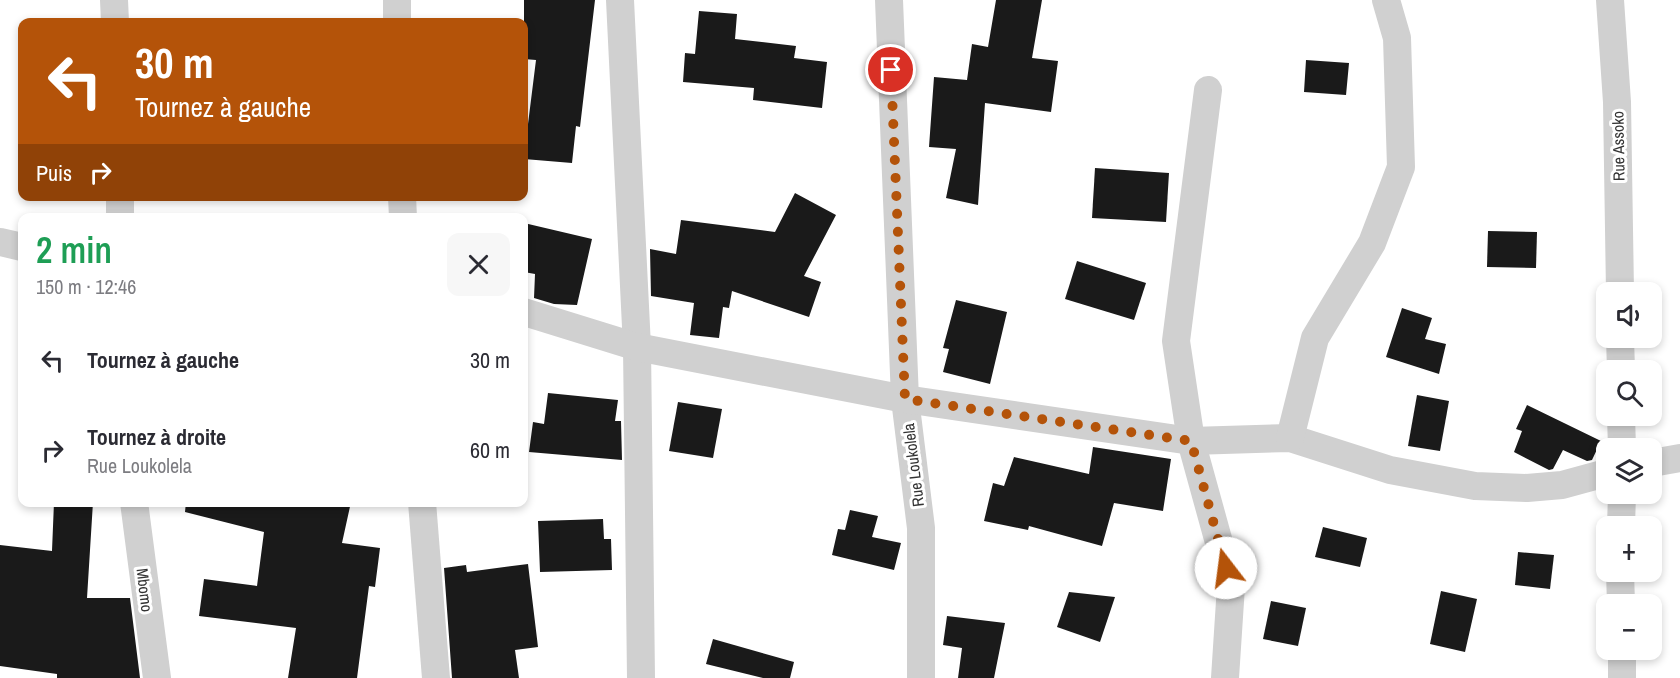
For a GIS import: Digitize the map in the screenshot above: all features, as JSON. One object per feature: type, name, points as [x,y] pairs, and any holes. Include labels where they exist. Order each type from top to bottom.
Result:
[{"type":"street","points":[[114,0],[115,18]]},
{"type":"street","points":[[397,0],[398,18]]},
{"type":"street","points":[[620,0],[637,347],[641,678]]},
{"type":"street","name":"Rue Loukolela","points":[[889,0],[905,399],[921,528],[921,678]]},
{"type":"street","points":[[1290,438],[1315,338],[1372,243],[1401,167],[1397,38],[1386,0]]},
{"type":"street","name":"Rue Assoko","points":[[1610,0],[1617,102],[1620,282]]},
{"type":"street","points":[[1208,90],[1176,341],[1191,441],[1231,586],[1226,678]]},
{"type":"street","points":[[0,242],[18,246]]},
{"type":"street","points":[[528,313],[637,347],[905,399],[1191,441],[1290,438],[1390,470],[1476,486],[1550,486],[1596,475]]},
{"type":"street","points":[[1662,461],[1680,458]]},
{"type":"street","name":"Mbomo","points":[[135,507],[157,678]]},
{"type":"street","points":[[422,507],[436,678]]},
{"type":"street","points":[[1622,660],[1622,678]]},
{"type":"building","points":[[524,0],[595,0],[580,127],[576,126],[572,163],[528,159],[528,124],[536,60],[528,59],[528,18],[524,18]]},
{"type":"building","points":[[996,0],[1042,0],[1032,58],[1058,61],[1051,112],[985,103],[978,205],[946,198],[956,149],[929,147],[934,77],[967,80],[972,44],[988,47]]},
{"type":"building","points":[[699,11],[737,14],[735,39],[796,46],[794,58],[827,62],[822,108],[753,100],[754,88],[683,82],[685,53],[695,54]]},
{"type":"building","points":[[1306,60],[1349,63],[1346,95],[1304,92]]},
{"type":"building","points":[[1095,168],[1169,173],[1166,222],[1092,218]]},
{"type":"building","points":[[795,193],[836,215],[804,276],[821,282],[809,317],[732,291],[729,308],[723,307],[719,338],[690,335],[694,303],[651,296],[650,249],[676,254],[681,220],[775,232]]},
{"type":"building","points":[[528,224],[592,239],[577,305],[554,304],[534,298],[535,274],[528,273]]},
{"type":"building","points":[[1488,231],[1537,232],[1536,268],[1487,267]]},
{"type":"building","points":[[1077,261],[1146,283],[1134,320],[1065,299]]},
{"type":"building","points":[[956,300],[1007,312],[990,384],[943,372],[949,349],[943,348]]},
{"type":"building","points":[[1402,308],[1432,318],[1425,339],[1446,344],[1439,374],[1386,357]]},
{"type":"building","points":[[548,393],[618,400],[615,421],[621,421],[622,460],[529,452],[533,422],[544,424]]},
{"type":"building","points":[[1417,395],[1449,401],[1440,451],[1408,446]]},
{"type":"building","points":[[678,402],[722,409],[713,458],[669,451]]},
{"type":"building","points":[[1527,405],[1596,439],[1596,452],[1592,460],[1587,461],[1563,450],[1553,469],[1549,470],[1514,452],[1522,431],[1516,429]]},
{"type":"building","points":[[1093,447],[1171,459],[1163,511],[1114,503],[1102,546],[1029,526],[1028,530],[984,521],[993,483],[1004,486],[1014,457],[1089,474]]},
{"type":"building","points":[[54,507],[93,507],[87,598],[130,598],[140,678],[57,678],[57,674],[0,666],[0,545],[52,551]]},
{"type":"building","points":[[186,507],[350,507],[342,543],[380,548],[375,587],[369,586],[357,678],[288,678],[296,628],[199,616],[204,579],[257,586],[264,532],[185,512]]},
{"type":"building","points":[[850,510],[878,516],[872,537],[901,543],[894,570],[832,555],[838,529],[845,530]]},
{"type":"building","points":[[603,519],[604,539],[611,539],[612,570],[540,572],[538,521]]},
{"type":"building","points":[[1323,527],[1367,538],[1360,567],[1315,557]]},
{"type":"building","points":[[1518,552],[1554,555],[1550,589],[1515,585]]},
{"type":"building","points":[[528,564],[538,647],[515,650],[519,678],[452,678],[444,568],[466,565],[467,572]]},
{"type":"building","points":[[1441,591],[1477,599],[1465,652],[1430,644]]},
{"type":"building","points":[[1069,592],[1115,597],[1100,642],[1057,627]]},
{"type":"building","points":[[1271,601],[1306,608],[1298,646],[1263,639]]},
{"type":"building","points":[[947,616],[1005,623],[994,678],[958,678],[962,648],[943,645]]},
{"type":"building","points":[[713,639],[794,662],[790,678],[763,678],[706,664]]},
{"type":"route","points":[[891,70],[905,399],[1191,441],[1226,568]]}]
